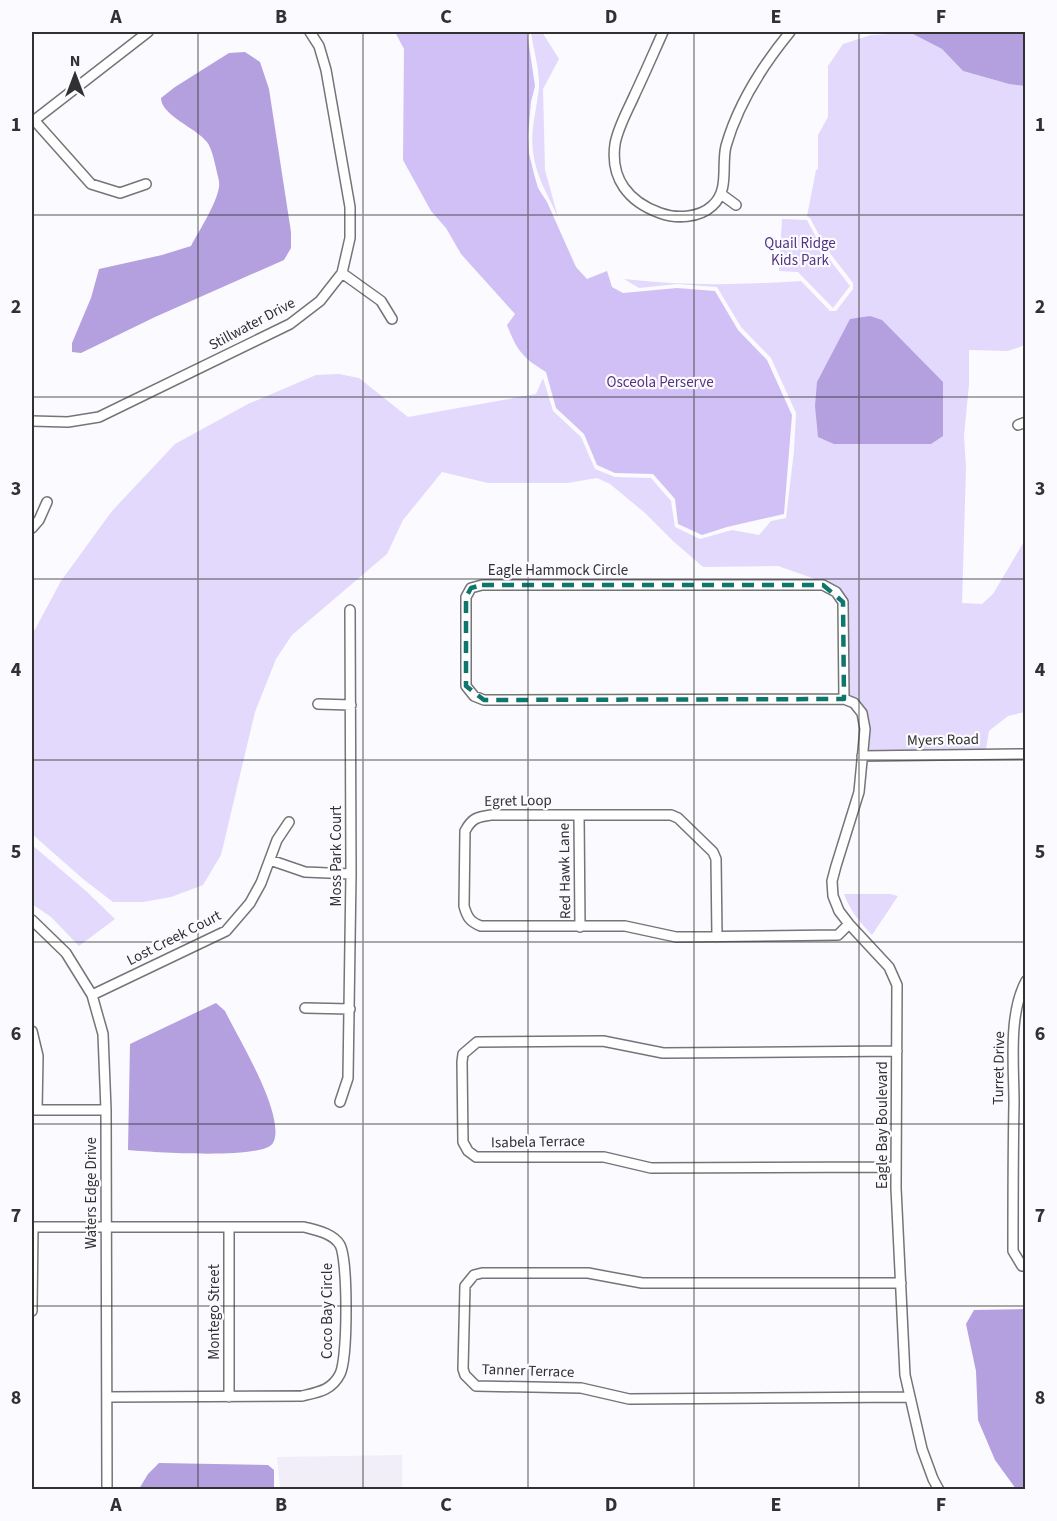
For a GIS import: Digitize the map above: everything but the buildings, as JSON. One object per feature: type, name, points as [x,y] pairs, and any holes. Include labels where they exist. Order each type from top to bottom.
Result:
[{"type":"street","points":[[146,184],[120,193],[91,184],[33,121],[148,32]]},
{"type":"street","name":"Stillwater Drive","points":[[32,421],[68,422],[99,417],[290,324],[320,302],[342,273],[350,238],[350,207],[326,70],[319,46],[310,32]]},
{"type":"street","points":[[663,32],[621,127],[615,145],[615,172],[626,192],[648,209],[670,217],[699,215],[712,206],[721,194],[726,148],[735,122],[757,75],[790,32]]},
{"type":"street","points":[[721,194],[736,205]]},
{"type":"street","points":[[342,273],[381,302],[392,319]]},
{"type":"street","points":[[32,528],[39,520],[47,502]]},
{"type":"street","name":"Eagle Hammock Circle","points":[[482,585],[823,585],[836,592],[843,602],[844,699],[484,700],[474,696],[466,686],[466,597],[471,588],[482,585]]},
{"type":"street","name":"Moss Park Court","points":[[340,1102],[348,1078],[350,1008],[350,610]]},
{"type":"street","points":[[844,699],[854,703],[862,712],[865,729],[862,756]]},
{"type":"street","points":[[318,704],[351,705]]},
{"type":"street","name":"Myers Road","points":[[862,756],[1026,754]]},
{"type":"street","name":"Eagle Bay Boulevard","points":[[862,756],[858,792],[832,881],[839,911],[889,967],[897,985],[896,1167],[905,1376],[922,1449],[937,1489]]},
{"type":"street","name":"Egret Loop","points":[[717,937],[716,859],[713,852],[672,815],[491,815],[470,821],[465,831],[464,906],[472,923],[481,926],[625,926],[676,937],[717,937],[838,935],[849,924]]},
{"type":"street","name":"Red Hawk Lane","points":[[579,815],[580,927]]},
{"type":"street","name":"Lost Creek Court","points":[[92,995],[226,931],[250,903],[277,840],[289,822]]},
{"type":"street","points":[[270,860],[305,872],[351,874]]},
{"type":"street","name":"Waters Edge Drive","points":[[32,920],[66,952],[92,995],[103,1034],[106,1110],[107,1490]]},
{"type":"street","name":"Turret Drive","points":[[1022,1266],[1013,1251],[1014,1043],[1019,993],[1026,981]]},
{"type":"street","points":[[305,1008],[350,1008]]},
{"type":"street","points":[[32,1030],[38,1056],[34,1110],[106,1110]]},
{"type":"street","name":"Isabela Terrace","points":[[896,1167],[651,1168],[604,1157],[476,1157],[468,1151],[463,1142],[462,1062],[463,1054],[477,1042],[603,1041],[663,1053],[897,1051]]},
{"type":"street","points":[[1014,1043],[1026,1043]]},
{"type":"street","points":[[1013,1158],[1026,1158]]},
{"type":"street","points":[[32,1227],[32,1311]]},
{"type":"street","name":"Coco Bay Circle","points":[[32,1227],[304,1227],[324,1233],[340,1244],[344,1263],[345,1355],[340,1374],[327,1390],[302,1396],[107,1397]]},
{"type":"street","name":"Montego Street","points":[[229,1227],[229,1397]]},
{"type":"street","name":"Tanner Terrace","points":[[902,1283],[642,1283],[588,1273],[482,1273],[474,1275],[465,1286],[463,1369],[465,1376],[476,1386],[581,1388],[629,1399],[910,1397]]},
{"type":"highlighted area","points":[[482,585],[823,585],[843,602],[844,699],[484,700],[466,686],[466,597],[471,588]]},
{"type":"shaded area","points":[[900,32],[1025,32],[1025,86],[1009,84],[963,71],[942,49],[911,33],[898,34]]},
{"type":"shaded area","points":[[245,52],[260,62],[269,89],[291,232],[291,248],[284,260],[155,317],[81,353],[72,352],[72,343],[91,298],[99,269],[191,246],[215,201],[219,180],[213,155],[207,142],[173,116],[161,98],[229,53]]},
{"type":"shaded area","points":[[870,316],[882,320],[943,382],[943,436],[931,444],[834,444],[818,437],[815,406],[817,382],[850,319]]},
{"type":"shaded area","points":[[216,1003],[225,1011],[259,1077],[273,1115],[275,1131],[273,1143],[250,1152],[181,1153],[128,1150],[130,1044]]},
{"type":"shaded area","points":[[1025,1309],[1025,1489],[1016,1489],[995,1460],[978,1420],[976,1371],[966,1324],[974,1310]]},
{"type":"shaded area","points":[[402,1455],[402,1489],[280,1489],[277,1457]]},
{"type":"shaded area","points":[[159,1463],[268,1465],[274,1470],[274,1489],[139,1489],[148,1474]]},
{"type":"green space","name":"Osceola Perserve","points":[[395,32],[527,32],[535,86],[531,102],[529,153],[538,188],[547,202],[576,267],[587,279],[607,271],[612,287],[623,293],[677,288],[715,291],[738,330],[767,360],[792,415],[784,514],[702,535],[678,524],[675,499],[653,474],[615,473],[597,465],[584,434],[556,408],[546,372],[526,358],[514,341],[507,325],[515,314],[461,254],[446,228],[431,211],[403,160],[404,49]]},
{"type":"green space","points":[[531,32],[542,32],[559,59],[543,89],[545,170],[558,217],[540,178],[533,152],[533,128],[539,81]]},
{"type":"green space","points":[[911,33],[942,49],[963,71],[1009,84],[1025,86],[1025,345],[1008,351],[969,350],[969,384],[964,436],[966,467],[962,603],[982,604],[993,594],[1025,540],[1025,712],[1008,716],[989,731],[986,749],[867,751],[868,719],[862,705],[848,695],[848,602],[838,587],[778,566],[703,567],[645,513],[610,484],[597,478],[567,483],[488,483],[442,472],[403,520],[387,554],[292,635],[276,659],[255,712],[221,855],[203,885],[171,897],[143,902],[113,902],[32,834],[32,635],[61,581],[112,511],[175,444],[248,404],[316,375],[339,374],[359,378],[408,417],[536,394],[543,378],[553,411],[581,437],[595,469],[615,477],[651,478],[671,501],[675,527],[700,539],[732,530],[759,535],[771,521],[786,518],[796,413],[771,358],[741,327],[717,287],[677,284],[639,288],[624,279],[712,284],[801,281],[830,311],[836,311],[853,289],[853,283],[826,248],[807,216],[818,169],[818,135],[828,117],[828,66],[843,44],[871,35]]},
{"type":"green space","name":"Quail Ridge Kids Park","points":[[782,219],[807,220],[823,251],[850,286],[833,308],[798,272],[779,271]]},
{"type":"green space","points":[[32,845],[115,919],[79,946],[51,917],[32,904]]},
{"type":"green space","points":[[844,894],[898,896],[872,935],[852,911]]}]
